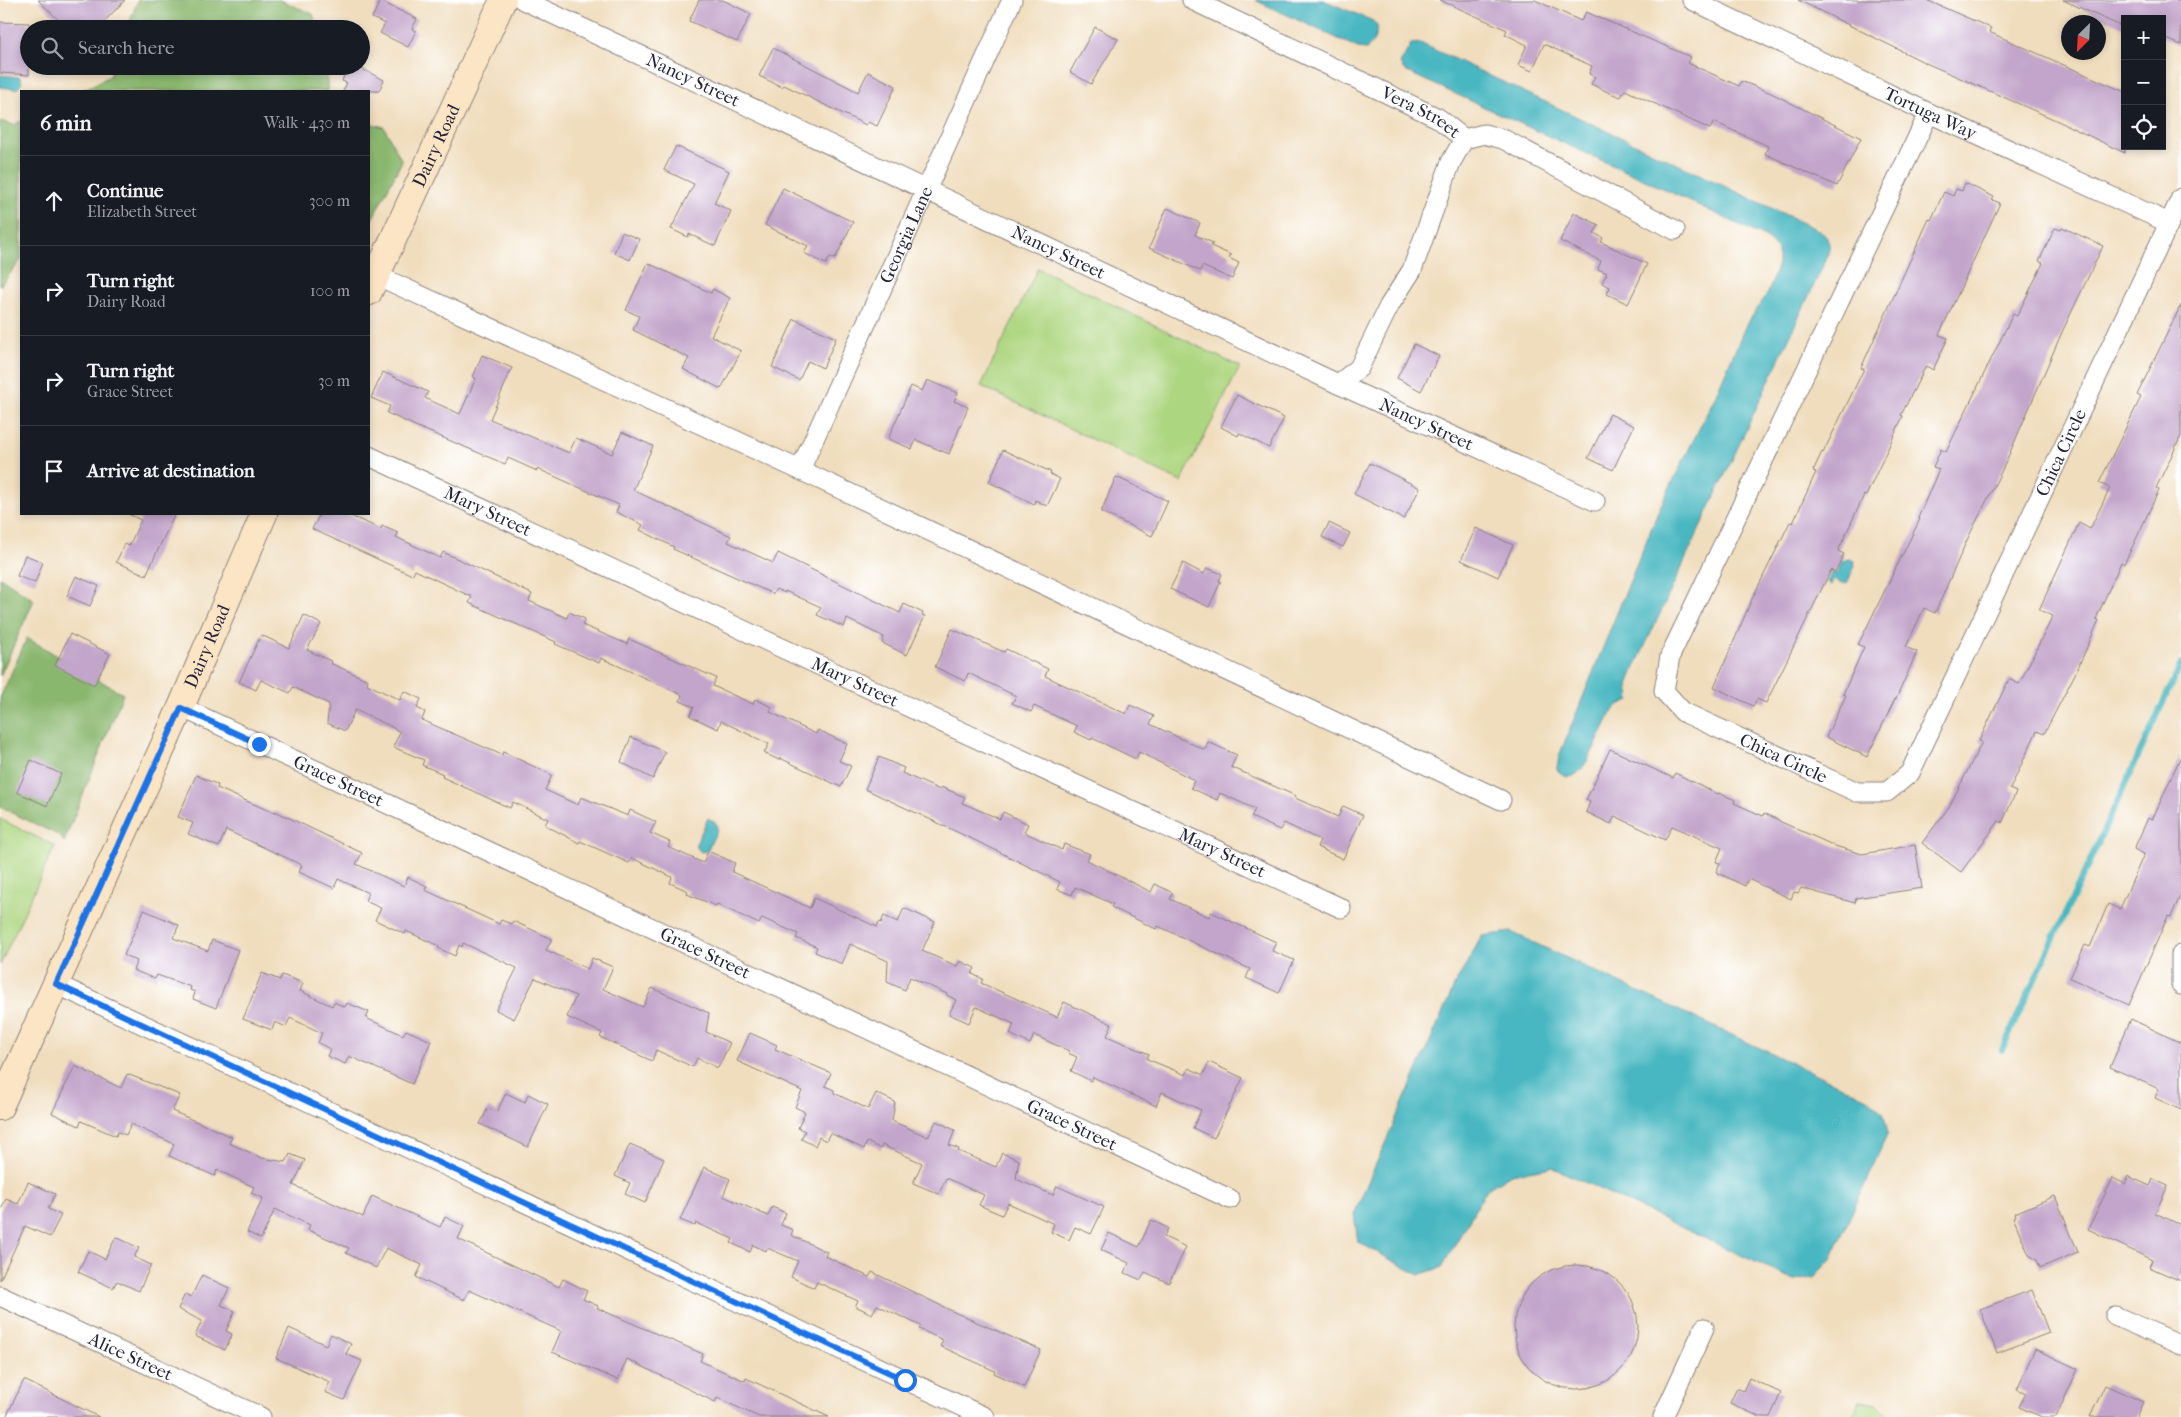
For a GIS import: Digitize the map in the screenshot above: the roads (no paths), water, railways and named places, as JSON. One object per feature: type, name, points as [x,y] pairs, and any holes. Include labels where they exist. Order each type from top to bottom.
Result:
[{"type":"street","name":"Dairy Road","points":[[373,284],[503,0]]},
{"type":"street","name":"Nancy Street","points":[[524,0],[1338,384],[1596,501]]},
{"type":"street","name":"Georgia Lane","points":[[800,470],[1012,0]]},
{"type":"street","name":"Vera Street","points":[[1192,0],[1438,118],[1464,139],[1484,134],[1503,139],[1675,230]]},
{"type":"street","name":"Tortuga Way","points":[[1692,0],[1929,113],[2169,223]]},
{"type":"street","name":"Chica Circle","points":[[1929,113],[1670,656],[1664,691],[1683,712],[1857,792],[1887,792],[1910,773],[2181,198]]},
{"type":"street","points":[[1338,384],[1359,368],[1389,306],[1412,270],[1451,162],[1464,139]]},
{"type":"street","points":[[373,284],[800,470],[1501,800]]},
{"type":"street","name":"Mary Street","points":[[370,456],[1341,908]]},
{"type":"street","name":"Dairy Road","points":[[0,1107],[181,708],[264,515]]},
{"type":"street","name":"Grace Street","points":[[181,708],[1230,1198]]},
{"type":"street","points":[[2181,954],[2181,985]]},
{"type":"street","points":[[56,984],[985,1417]]},
{"type":"street","name":"Alice Street","points":[[0,1296],[261,1417]]},
{"type":"street","points":[[2114,1316],[2181,1345]]},
{"type":"street","points":[[1663,1417],[1704,1328]]},
{"type":"water","points":[[1255,0],[1323,0],[1373,21],[1377,26],[1375,36],[1373,42],[1366,49],[1358,48]]},
{"type":"water","points":[[1420,43],[1818,230],[1828,241],[1827,257],[1635,667],[1628,685],[1630,700],[1616,707],[1610,715],[1583,768],[1574,775],[1566,776],[1557,769],[1559,756],[1660,507],[1714,399],[1745,327],[1768,293],[1778,264],[1778,250],[1767,238],[1405,71],[1400,64],[1411,44]]},
{"type":"water","points":[[0,75],[20,77],[22,83],[17,89],[0,87]]},
{"type":"water","points":[[1849,559],[1854,561],[1855,566],[1847,583],[1842,584],[1833,580],[1831,585],[1827,582],[1832,572],[1836,574],[1842,561]]},
{"type":"water","points":[[708,818],[717,824],[717,830],[707,851],[701,852],[695,846]]},
{"type":"water","points":[[1511,932],[1867,1098],[1883,1112],[1888,1133],[1831,1259],[1813,1278],[1794,1280],[1552,1167],[1511,1174],[1487,1189],[1442,1267],[1419,1275],[1358,1242],[1354,1214],[1456,982],[1482,936]]},
{"type":"waterway","points":[[2002,1050],[2181,664]]}]
